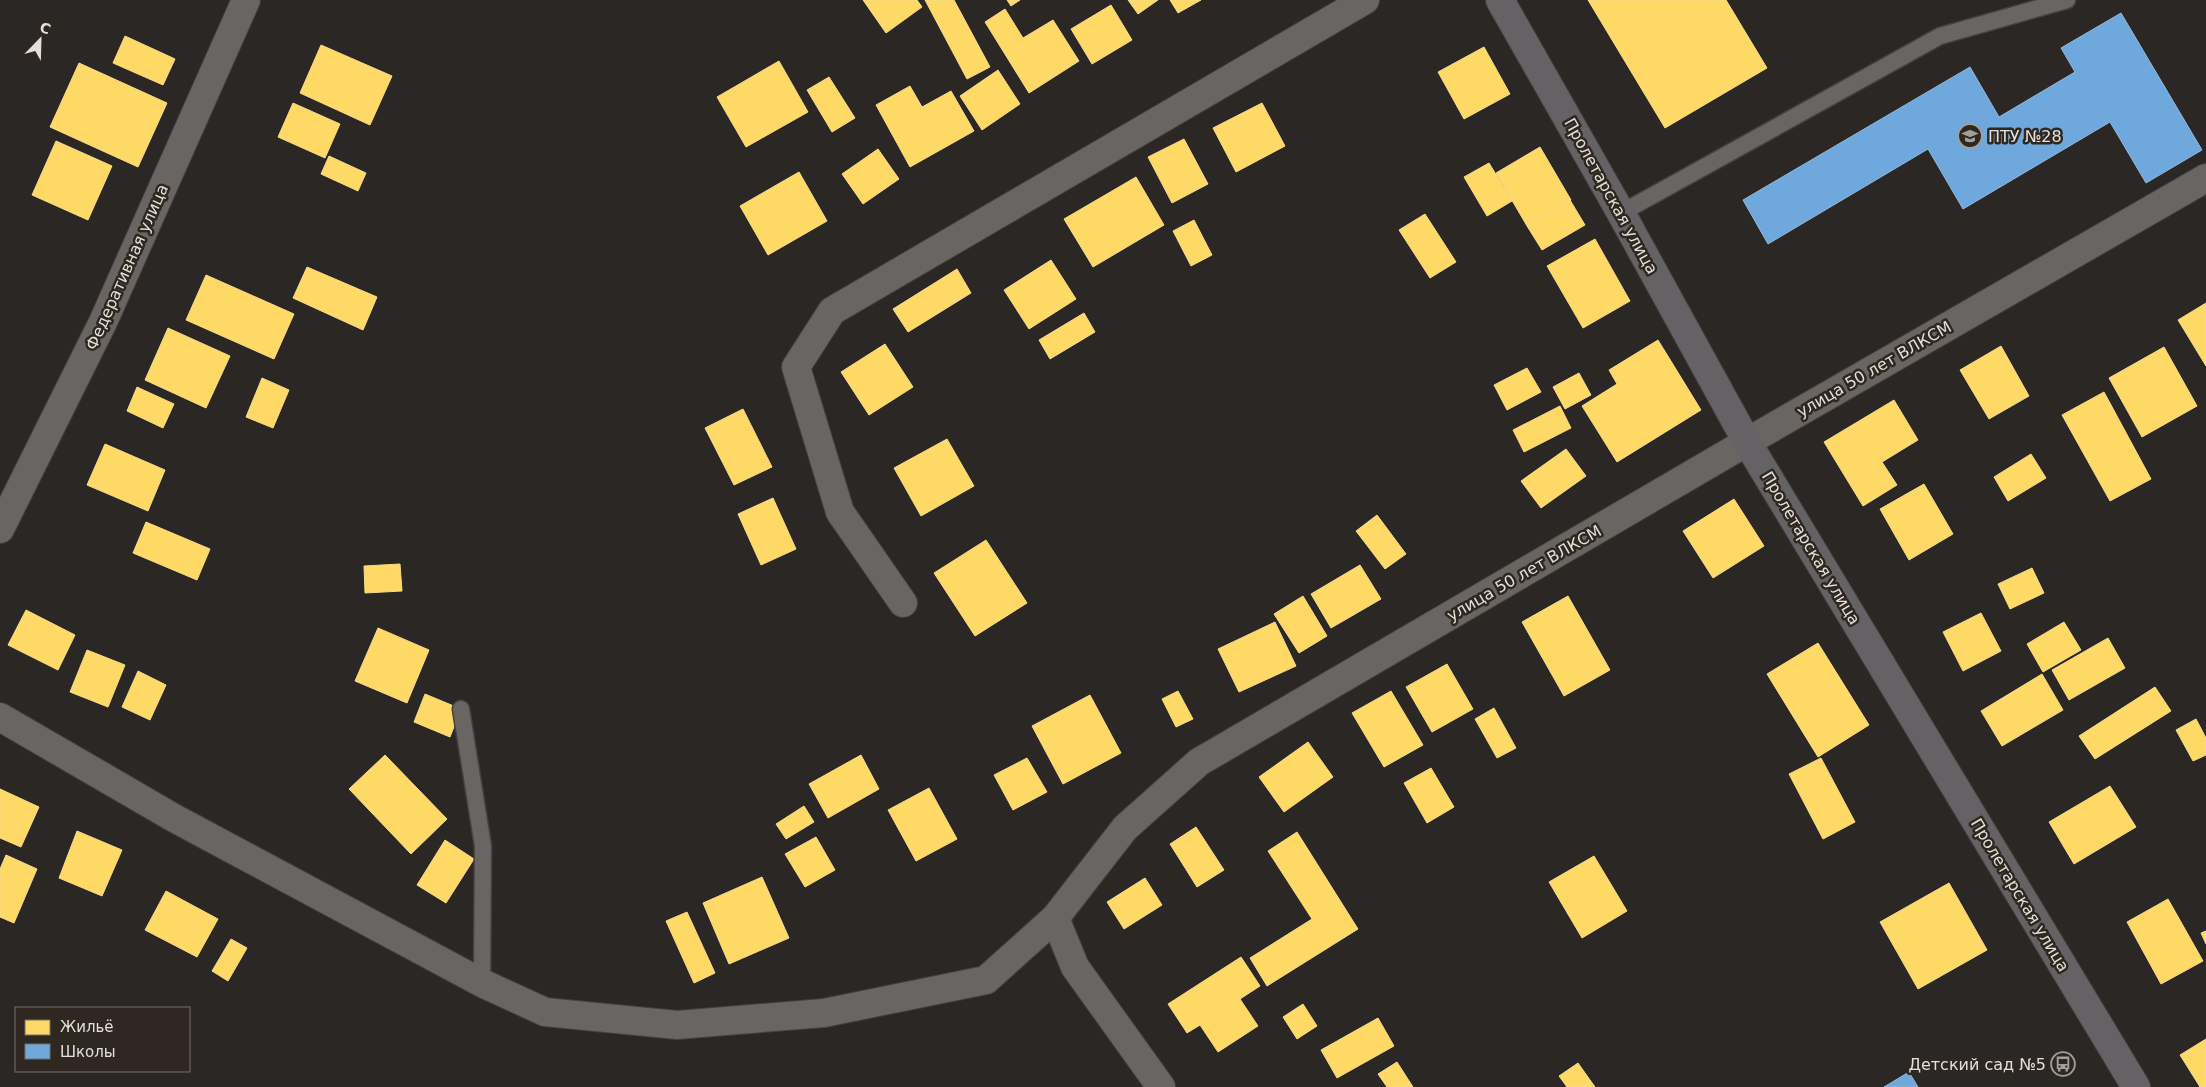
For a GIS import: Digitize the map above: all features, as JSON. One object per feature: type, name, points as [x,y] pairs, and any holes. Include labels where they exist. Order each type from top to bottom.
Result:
[{"type":"main road","name":"Пролетарская улица","points":[[1500,0],[1621,213],[1747,442],[2136,1087]]},
{"type":"street","name":"Федеративная улица","points":[[0,530],[103,322],[246,0]]},
{"type":"street","points":[[903,603],[840,512],[796,367],[832,311],[1365,0]]},
{"type":"street","name":"улица 50 лет ВЛКСМ","points":[[0,717],[174,818],[482,983],[545,1012],[677,1025],[824,1013],[986,980],[1056,918],[1124,828],[1199,762],[1747,442],[2206,178]]},
{"type":"street","points":[[1056,918],[1075,966],[1161,1087]]},
{"type":"lane","points":[[1621,213],[1940,36],[2067,0]]},
{"type":"lane","points":[[461,709],[482,846],[482,983]]},
{"type":"building: Жильё","points":[[863,0],[917,0],[922,7],[886,33]]},
{"type":"building: Жильё","points":[[925,0],[954,0],[990,67],[967,79]]},
{"type":"building: Жильё","points":[[1007,0],[1020,0],[1011,6]]},
{"type":"building: Жильё","points":[[1128,0],[1158,0],[1138,14]]},
{"type":"building: Жильё","points":[[1170,0],[1201,0],[1178,13]]},
{"type":"building: Жильё","points":[[1588,0],[1726,0],[1767,68],[1665,128]]},
{"type":"building: Жильё","points":[[1111,5],[1132,40],[1092,64],[1071,29]]},
{"type":"building: Жильё","points":[[1005,9],[1023,38],[1053,20],[1079,61],[1029,93],[985,22]]},
{"type":"building: Жильё","points":[[125,36],[175,59],[163,85],[113,63]]},
{"type":"building: Жильё","points":[[321,45],[392,76],[370,125],[300,93]]},
{"type":"building: Жильё","points":[[1484,47],[1510,94],[1464,119],[1438,72]]},
{"type":"building: Жильё","points":[[779,61],[808,112],[746,147],[717,97]]},
{"type":"building: Жильё","points":[[79,63],[167,103],[138,167],[50,127]]},
{"type":"building: Жильё","points":[[998,70],[1020,104],[982,130],[960,96]]},
{"type":"building: Жильё","points":[[829,77],[855,118],[832,132],[807,90]]},
{"type":"building: Жильё","points":[[910,86],[922,107],[951,91],[974,131],[910,167],[876,105]]},
{"type":"building: Жильё","points":[[293,103],[340,124],[325,158],[278,137]]},
{"type":"building: Жильё","points":[[1262,103],[1285,146],[1236,172],[1213,128]]},
{"type":"building: Жильё","points":[[1184,139],[1208,184],[1172,203],[1148,157]]},
{"type":"building: Жильё","points":[[56,141],[112,166],[88,220],[32,195]]},
{"type":"building: Жильё","points":[[1540,147],[1571,200],[1527,226],[1496,173]]},
{"type":"building: Жильё","points":[[878,149],[899,179],[863,204],[842,174]]},
{"type":"building: Жильё","points":[[329,156],[366,173],[358,191],[321,174]]},
{"type":"building: Жильё","points":[[1489,163],[1512,201],[1487,216],[1464,177]]},
{"type":"building: Жильё","points":[[799,172],[827,221],[768,255],[740,206]]},
{"type":"building: Жильё","points":[[1136,177],[1164,225],[1093,267],[1064,219]]},
{"type":"building: Жильё","points":[[1570,200],[1585,225],[1542,250],[1527,226]]},
{"type":"building: Жильё","points":[[1425,214],[1456,262],[1430,278],[1399,230]]},
{"type":"building: Жильё","points":[[1194,220],[1212,255],[1191,266],[1173,231]]},
{"type":"building: Жильё","points":[[1595,239],[1630,301],[1583,328],[1547,266]]},
{"type":"building: Жильё","points":[[1051,260],[1076,299],[1029,329],[1004,290]]},
{"type":"building: Жильё","points":[[307,267],[377,297],[363,330],[293,298]]},
{"type":"building: Жильё","points":[[957,269],[971,293],[908,332],[893,309]]},
{"type":"building: Жильё","points":[[206,275],[294,314],[274,359],[186,320]]},
{"type":"building: Жильё","points":[[2206,303],[2206,366],[2178,320]]},
{"type":"building: Жильё","points":[[1084,313],[1095,332],[1050,359],[1039,340]]},
{"type":"building: Жильё","points":[[168,328],[230,356],[206,408],[145,380]]},
{"type":"building: Жильё","points":[[1658,340],[1701,410],[1617,462],[1582,406],[1617,384],[1609,370]]},
{"type":"building: Жильё","points":[[885,344],[913,387],[869,415],[841,372]]},
{"type":"building: Жильё","points":[[2001,346],[2029,396],[1989,419],[1960,370]]},
{"type":"building: Жильё","points":[[2164,347],[2197,406],[2142,437],[2109,378]]},
{"type":"building: Жильё","points":[[1527,368],[1541,392],[1507,410],[1494,385]]},
{"type":"building: Жильё","points":[[1579,373],[1591,395],[1565,409],[1553,387]]},
{"type":"building: Жильё","points":[[262,378],[289,390],[273,428],[246,417]]},
{"type":"building: Жильё","points":[[137,387],[174,404],[163,428],[127,411]]},
{"type":"building: Жильё","points":[[2104,392],[2151,479],[2110,501],[2062,415]]},
{"type":"building: Жильё","points":[[1894,400],[1918,440],[1882,462],[1897,485],[1863,506],[1824,442]]},
{"type":"building: Жильё","points":[[1560,406],[1571,428],[1524,452],[1513,430]]},
{"type":"building: Жильё","points":[[743,409],[772,467],[734,485],[705,428]]},
{"type":"building: Жильё","points":[[947,439],[974,486],[921,516],[894,468]]},
{"type":"building: Жильё","points":[[105,444],[165,470],[148,511],[87,485]]},
{"type":"building: Жильё","points":[[1566,449],[1586,476],[1541,508],[1521,481]]},
{"type":"building: Жильё","points":[[2031,454],[2046,478],[2008,501],[1994,477]]},
{"type":"building: Жильё","points":[[1924,484],[1953,534],[1909,560],[1880,509]]},
{"type":"building: Жильё","points":[[773,498],[796,549],[761,565],[738,514]]},
{"type":"building: Жильё","points":[[1734,499],[1764,546],[1713,578],[1683,531]]},
{"type":"building: Жильё","points":[[1377,515],[1406,554],[1385,569],[1356,531]]},
{"type":"building: Жильё","points":[[146,522],[210,549],[197,580],[133,553]]},
{"type":"building: Жильё","points":[[986,540],[1027,603],[975,636],[934,573]]},
{"type":"building: Жильё","points":[[400,564],[402,591],[365,593],[364,566]]},
{"type":"building: Жильё","points":[[1360,565],[1381,599],[1331,628],[1311,594]]},
{"type":"building: Жильё","points":[[2032,568],[2044,593],[2010,609],[1998,584]]},
{"type":"building: Жильё","points":[[1303,596],[1327,636],[1299,653],[1274,614]]},
{"type":"building: Жильё","points":[[1568,596],[1610,670],[1564,696],[1522,622]]},
{"type":"building: Жильё","points":[[26,610],[75,635],[58,670],[8,645]]},
{"type":"building: Жильё","points":[[1981,613],[2001,651],[1963,671],[1943,632]]},
{"type":"building: Жильё","points":[[1275,622],[1296,666],[1239,692],[1218,649]]},
{"type":"building: Жильё","points":[[2064,622],[2081,650],[2043,672],[2027,644]]},
{"type":"building: Жильё","points":[[378,628],[429,650],[407,703],[355,681]]},
{"type":"building: Жильё","points":[[2108,638],[2125,668],[2069,700],[2052,670]]},
{"type":"building: Жильё","points":[[1818,643],[1869,725],[1818,757],[1767,674]]},
{"type":"building: Жильё","points":[[87,650],[125,665],[108,707],[70,692]]},
{"type":"building: Жильё","points":[[1447,664],[1473,709],[1432,732],[1406,687]]},
{"type":"building: Жильё","points":[[138,671],[166,685],[150,720],[122,707]]},
{"type":"building: Жильё","points":[[2042,674],[2063,710],[2002,746],[1981,711]]},
{"type":"building: Жильё","points":[[2155,687],[2171,711],[2095,759],[2079,736]]},
{"type":"building: Жильё","points":[[1178,691],[1193,719],[1176,727],[1162,699]]},
{"type":"building: Жильё","points":[[1391,691],[1423,745],[1384,767],[1352,713]]},
{"type":"building: Жильё","points":[[425,694],[461,709],[450,737],[414,722]]},
{"type":"building: Жильё","points":[[1090,695],[1121,753],[1063,784],[1032,726]]},
{"type":"building: Жильё","points":[[1494,708],[1516,748],[1497,758],[1475,719]]},
{"type":"building: Жильё","points":[[2196,719],[2206,738],[2206,755],[2193,761],[2176,730]]},
{"type":"building: Жильё","points":[[1308,742],[1333,777],[1284,812],[1259,777]]},
{"type":"building: Жильё","points":[[385,755],[447,819],[411,854],[349,789]]},
{"type":"building: Жильё","points":[[861,755],[879,789],[828,818],[809,784]]},
{"type":"building: Жильё","points":[[1027,758],[1047,792],[1013,810],[994,775]]},
{"type":"building: Жильё","points":[[1821,758],[1855,822],[1823,839],[1789,774]]},
{"type":"building: Жильё","points":[[1431,768],[1454,807],[1427,823],[1404,783]]},
{"type":"building: Жильё","points":[[2110,786],[2136,827],[2074,864],[2049,822]]},
{"type":"building: Жильё","points":[[929,788],[957,839],[916,861],[888,810]]},
{"type":"building: Жильё","points":[[0,789],[39,807],[21,847],[0,838]]},
{"type":"building: Жильё","points":[[804,806],[814,822],[786,839],[776,824]]},
{"type":"building: Жильё","points":[[1196,827],[1224,870],[1197,887],[1170,844]]},
{"type":"building: Жильё","points":[[77,831],[122,850],[102,896],[59,878]]},
{"type":"building: Жильё","points":[[1297,832],[1358,929],[1267,986],[1250,958],[1312,919],[1268,851]]},
{"type":"building: Жильё","points":[[816,837],[835,870],[805,887],[785,854]]},
{"type":"building: Жильё","points":[[445,840],[474,859],[446,903],[417,885]]},
{"type":"building: Жильё","points":[[6,855],[37,869],[14,923],[0,917],[0,869]]},
{"type":"building: Жильё","points":[[1594,856],[1627,911],[1582,938],[1549,882]]},
{"type":"building: Жильё","points":[[762,877],[789,938],[729,964],[703,903]]},
{"type":"building: Жильё","points":[[1145,878],[1162,905],[1124,929],[1107,902]]},
{"type":"building: Жильё","points":[[1949,883],[1987,950],[1918,989],[1880,922]]},
{"type":"building: Жильё","points":[[166,891],[218,919],[197,957],[145,930]]},
{"type":"building: Жильё","points":[[2168,899],[2203,961],[2161,984],[2127,922]]},
{"type":"building: Жильё","points":[[687,912],[715,973],[694,983],[666,921]]},
{"type":"building: Жильё","points":[[2206,931],[2206,944],[2201,933]]},
{"type":"building: Жильё","points":[[231,939],[247,948],[228,981],[212,971]]},
{"type":"building: Жильё","points":[[1241,957],[1260,986],[1240,999],[1258,1026],[1218,1052],[1200,1025],[1187,1033],[1168,1004]]},
{"type":"building: Жильё","points":[[1303,1004],[1317,1026],[1297,1039],[1283,1017]]},
{"type":"building: Жильё","points":[[1378,1018],[1394,1046],[1337,1078],[1321,1050]]},
{"type":"building: Жильё","points":[[2206,1039],[2206,1087],[2200,1087],[2180,1055]]},
{"type":"building: Жильё","points":[[1397,1062],[1413,1087],[1387,1087],[1378,1074]]},
{"type":"building: Жильё","points":[[1578,1063],[1595,1087],[1567,1087],[1559,1076]]},
{"type":"building: Школы","name":"ПТУ №28","points":[[2121,13],[2202,150],[2146,183],[2110,122],[1963,209],[1928,149],[1768,244],[1743,200],[1970,67],[1999,117],[2075,72],[2061,48]]},
{"type":"building: Школы","points":[[1909,1072],[1918,1087],[1884,1087]]},
{"type":"place","name":"ПТУ №28","points":[[1970,136]]},
{"type":"place","name":"Детский сад №5","points":[[2063,1064]]}]
